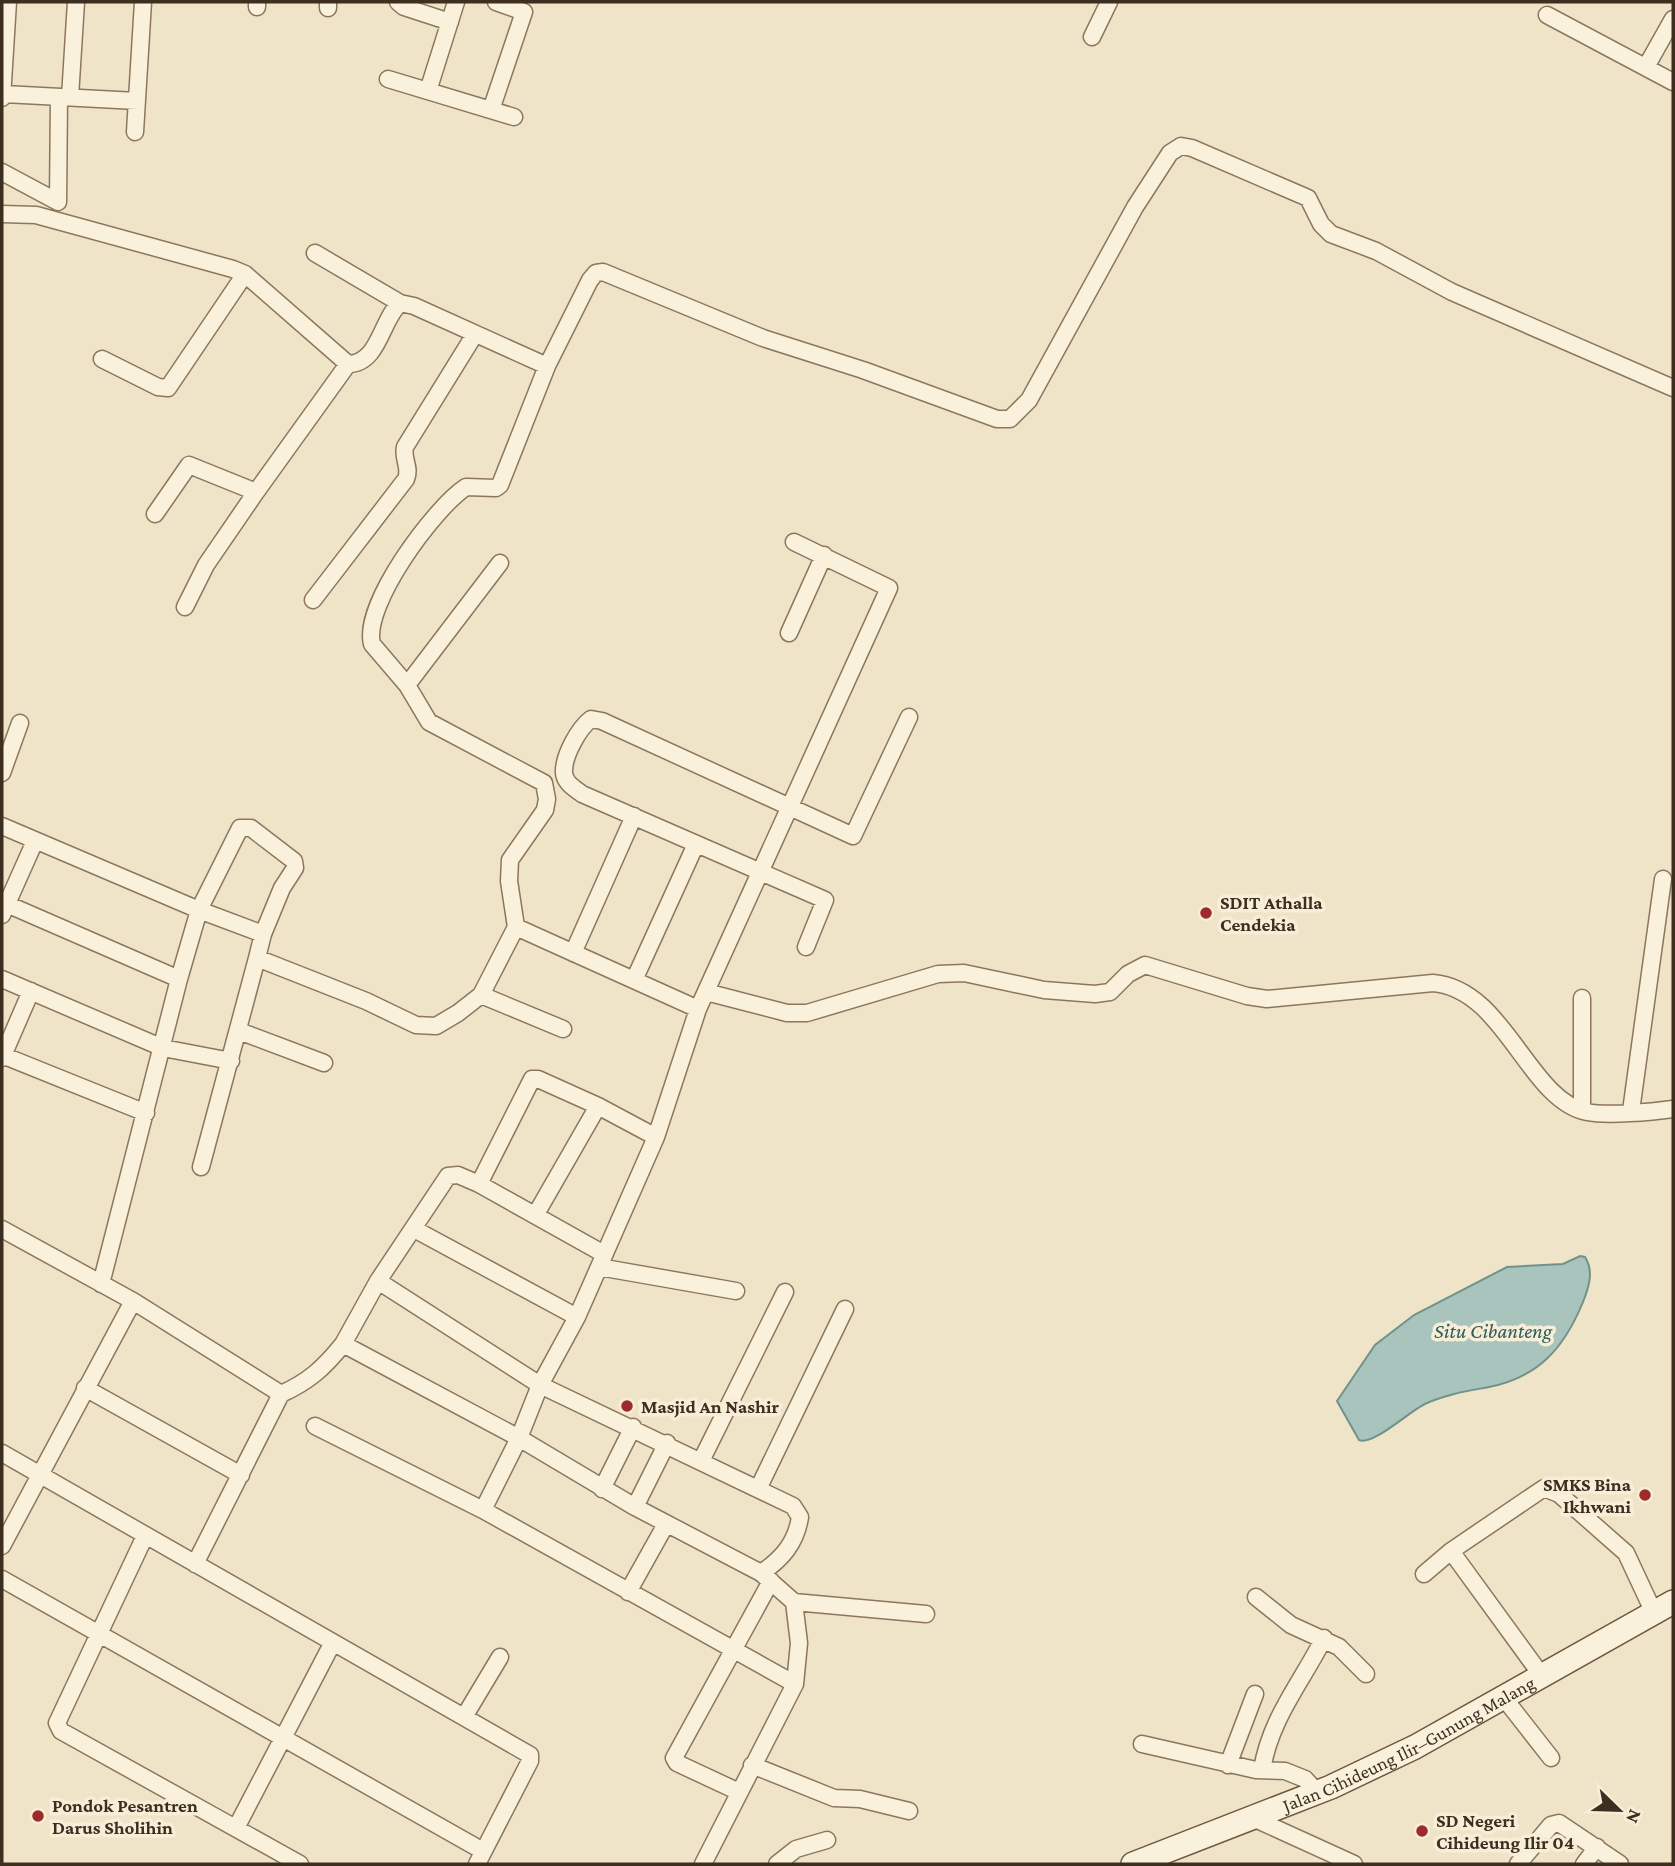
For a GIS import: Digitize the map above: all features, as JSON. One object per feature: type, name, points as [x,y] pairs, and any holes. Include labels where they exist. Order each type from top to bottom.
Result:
[{"type":"main road","name":"Jalan Cihideung Ilir–Gunung Malang","points":[[1133,1864],[1317,1792],[1415,1747],[1663,1608]]},
{"type":"street","points":[[8,2],[3,96],[137,101]]},
{"type":"street","points":[[2,172],[58,202],[64,97],[76,2]]},
{"type":"street","points":[[135,132],[143,2]]},
{"type":"street","points":[[398,2],[404,7],[450,22]]},
{"type":"street","points":[[428,91],[456,2]]},
{"type":"street","points":[[491,110],[524,12],[496,2]]},
{"type":"street","points":[[1092,37],[1109,2]]},
{"type":"street","points":[[1547,15],[1673,82]]},
{"type":"street","points":[[1646,66],[1673,19]]},
{"type":"street","points":[[388,79],[514,117]]},
{"type":"street","points":[[257,958],[366,1001],[416,1025],[436,1026],[481,995],[516,927],[509,881],[510,860],[545,810],[548,799],[544,783],[429,722],[407,685],[372,644],[371,624],[381,597],[414,544],[463,489],[496,488],[499,485],[547,366],[590,280],[603,272],[763,338],[997,419],[1010,419],[1029,400],[1135,206],[1171,153],[1181,146],[1192,148],[1308,198],[1321,224],[1331,234],[1376,251],[1452,292],[1673,388]]},
{"type":"street","points":[[2,214],[36,215],[245,274],[348,364],[359,364],[368,357],[400,303]]},
{"type":"street","points":[[315,253],[400,303],[414,306],[547,366]]},
{"type":"street","points":[[102,359],[158,387],[168,387],[245,274]]},
{"type":"street","points":[[313,600],[407,480],[409,470],[405,447],[475,334]]},
{"type":"street","points":[[186,607],[206,565],[348,364]]},
{"type":"street","points":[[155,514],[189,465],[256,492]]},
{"type":"street","points":[[483,1510],[519,1438],[540,1385],[577,1318],[656,1137],[698,1009],[889,588],[794,542]]},
{"type":"street","points":[[789,633],[824,555]]},
{"type":"street","points":[[407,685],[500,563]]},
{"type":"street","points":[[806,947],[825,900],[582,794],[569,785],[564,774],[582,726],[591,719],[602,721],[853,836],[909,717]]},
{"type":"street","points":[[2,773],[6,751],[20,723]]},
{"type":"street","points":[[573,953],[634,816]]},
{"type":"street","points":[[2,826],[199,910],[263,934]]},
{"type":"street","points":[[101,1284],[199,910],[234,836],[240,828],[251,828],[294,861],[295,868],[282,888],[263,934],[201,1167]]},
{"type":"street","points":[[35,841],[4,907],[179,979]]},
{"type":"street","points":[[635,978],[696,844]]},
{"type":"street","points":[[1631,1111],[1663,880]]},
{"type":"street","points":[[516,927],[635,978],[698,1009]]},
{"type":"street","points":[[706,992],[787,1013],[807,1013],[915,979],[964,973],[1044,990],[1095,995],[1110,992],[1128,974],[1145,965],[1247,996],[1267,999],[1433,983],[1452,984],[1484,1007],[1556,1094],[1582,1109],[1646,1113],[1673,1109]]},
{"type":"street","points":[[2,979],[163,1048],[231,1061]]},
{"type":"street","points":[[31,991],[2,1056],[146,1113]]},
{"type":"street","points":[[481,995],[563,1029]]},
{"type":"street","points":[[1582,998],[1582,1109]]},
{"type":"street","points":[[239,1031],[324,1063]]},
{"type":"street","points":[[479,1185],[532,1079],[538,1079],[598,1106],[656,1137]]},
{"type":"street","points":[[536,1214],[598,1106]]},
{"type":"street","points":[[195,1564],[281,1394],[305,1384],[325,1366],[343,1344],[379,1281],[448,1176],[458,1175],[536,1214],[601,1261],[736,1291]]},
{"type":"street","points":[[414,1228],[577,1318]]},
{"type":"street","points":[[2,1229],[133,1301],[281,1394]]},
{"type":"street","points":[[379,1281],[540,1385],[634,1427],[793,1506],[800,1517],[788,1550],[766,1577],[736,1650],[674,1758],[677,1763],[737,1791]]},
{"type":"street","points":[[701,1461],[785,1292]]},
{"type":"street","points":[[2,1546],[133,1301]]},
{"type":"street","points":[[758,1489],[845,1309]]},
{"type":"street","points":[[343,1344],[519,1438],[602,1489],[766,1577],[793,1602],[926,1614]]},
{"type":"street","points":[[85,1388],[241,1475]]},
{"type":"street","points":[[315,1426],[483,1510],[795,1684]]},
{"type":"street","points":[[602,1489],[634,1427]]},
{"type":"street","points":[[635,1507],[667,1443]]},
{"type":"street","points":[[2,1453],[530,1755],[530,1761],[480,1858],[283,1737],[2,1579]]},
{"type":"street","points":[[1424,1574],[1451,1551],[1544,1488],[1551,1488],[1626,1553],[1663,1608]]},
{"type":"street","points":[[628,1592],[666,1524]]},
{"type":"street","points":[[145,1536],[97,1633],[57,1723],[61,1731],[300,1864]]},
{"type":"street","points":[[1451,1551],[1542,1676]]},
{"type":"street","points":[[1256,1597],[1291,1625],[1339,1647],[1366,1674]]},
{"type":"street","points":[[702,1864],[737,1791],[795,1684],[799,1643],[793,1602]]},
{"type":"street","points":[[1262,1770],[1266,1747],[1280,1711],[1304,1678],[1324,1638]]},
{"type":"street","points":[[236,1828],[332,1644]]},
{"type":"street","points":[[464,1717],[500,1657]]},
{"type":"street","points":[[1228,1765],[1255,1694]]},
{"type":"street","points":[[1504,1698],[1551,1758]]},
{"type":"street","points":[[1142,1744],[1228,1765],[1285,1771],[1297,1775],[1317,1792]]},
{"type":"street","points":[[752,1765],[834,1798],[859,1799],[909,1811]]},
{"type":"street","points":[[1253,1818],[1354,1864]]},
{"type":"street","points":[[1518,1864],[1551,1825],[1559,1823],[1620,1864]]},
{"type":"street","points":[[778,1864],[796,1849],[827,1840]]},
{"type":"street","points":[[1584,1864],[1597,1847]]},
{"type":"water","name":"Situ Cibanteng","points":[[1580,1256],[1585,1257],[1588,1262],[1590,1279],[1583,1302],[1558,1346],[1536,1368],[1507,1382],[1427,1403],[1374,1438],[1359,1440],[1337,1401],[1375,1345],[1414,1315],[1507,1267],[1563,1264]]},
{"type":"place","name":"SDIT Athalla Cendekia","points":[[1206,913]]},
{"type":"place","name":"Masjid An Nashir","points":[[627,1406]]},
{"type":"place","name":"SMKS Bina Ikhwani","points":[[1645,1495]]},
{"type":"place","name":"Pondok Pesantren Darus Sholihin","points":[[38,1816]]},
{"type":"place","name":"SD Negeri Cihideung Ilir 04","points":[[1422,1831]]}]
